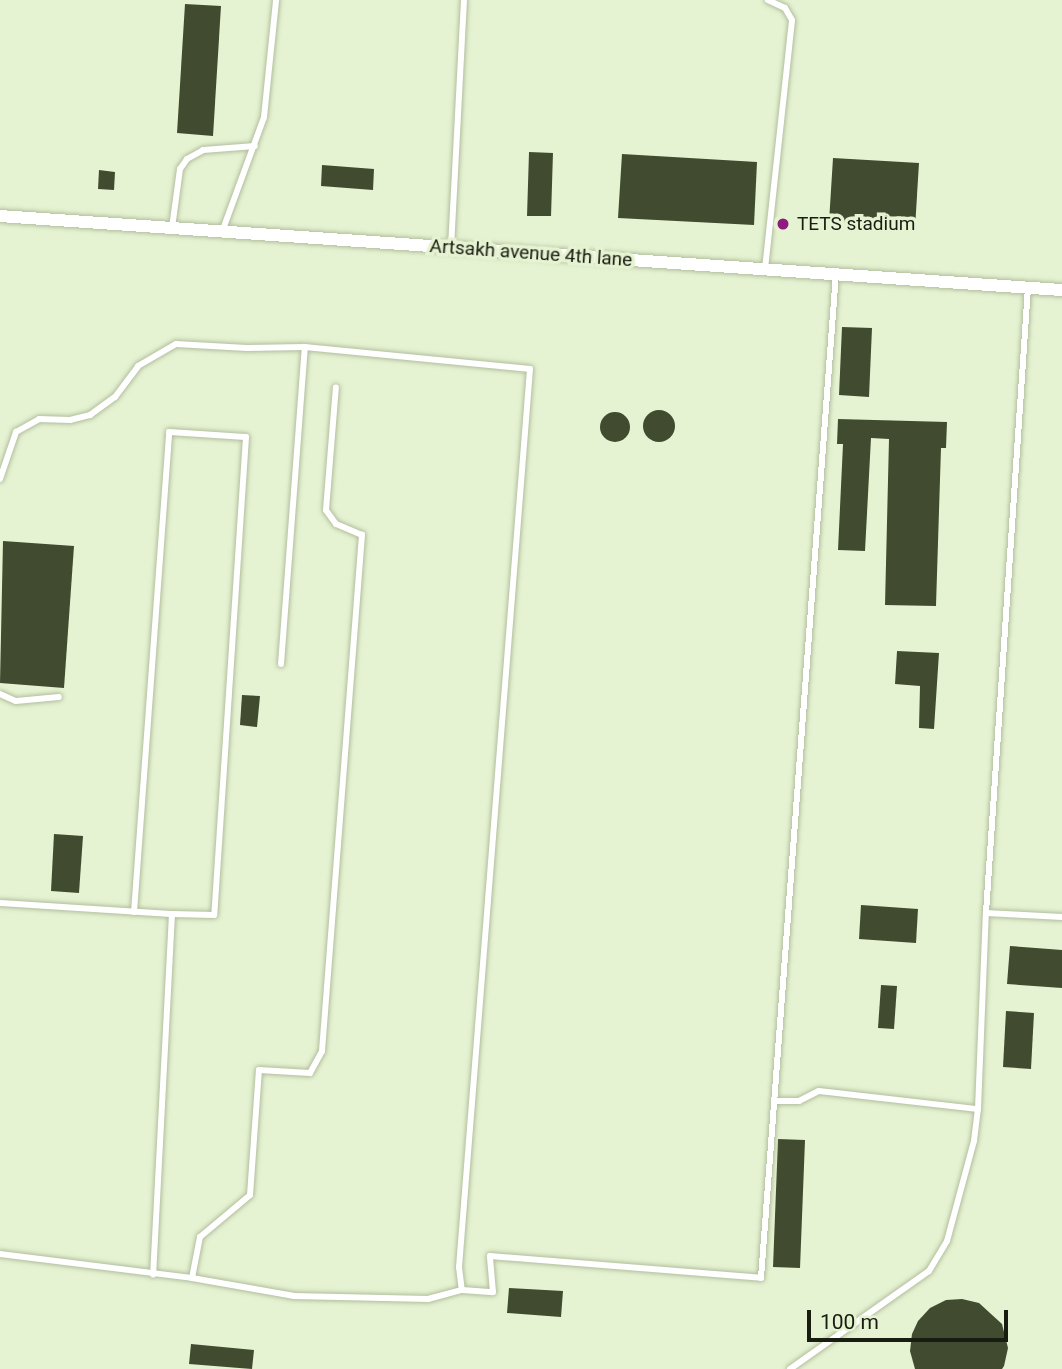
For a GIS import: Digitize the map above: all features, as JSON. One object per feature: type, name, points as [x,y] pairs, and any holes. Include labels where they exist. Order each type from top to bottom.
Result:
[{"type":"street","name":"Artsakh avenue 4th lane","points":[[0,216],[1062,290]]},
{"type":"lane","points":[[222,232],[264,117],[276,0]]},
{"type":"lane","points":[[451,247],[464,0]]},
{"type":"lane","points":[[765,269],[792,20],[785,8],[768,0]]},
{"type":"lane","points":[[172,228],[180,169],[187,159],[203,150],[255,146]]},
{"type":"lane","points":[[0,1254],[192,1278],[294,1296],[428,1299],[462,1290],[493,1292],[490,1256],[761,1278],[836,274]]},
{"type":"lane","points":[[790,1369],[929,1271],[947,1241],[974,1142],[978,1109],[986,913],[1028,287]]},
{"type":"lane","points":[[0,479],[16,432],[39,419],[70,420],[90,415],[115,397],[138,366],[176,344],[247,348],[305,347],[530,369],[460,1267],[462,1290]]},
{"type":"lane","points":[[281,664],[305,347]]},
{"type":"lane","points":[[192,1278],[200,1237],[250,1195],[258,1070],[310,1073],[322,1051],[362,535],[336,524],[326,510],[336,387]]},
{"type":"lane","points":[[0,903],[134,912],[214,915],[246,437],[169,432],[134,912]]},
{"type":"lane","points":[[0,694],[16,701],[59,697]]},
{"type":"lane","points":[[986,913],[1062,917]]},
{"type":"lane","points":[[153,1275],[172,914]]},
{"type":"lane","points":[[774,1101],[799,1101],[819,1091],[978,1109]]},
{"type":"building","points":[[185,4],[221,6],[213,136],[177,133]]},
{"type":"building","points":[[529,152],[553,153],[551,216],[527,216]]},
{"type":"building","points":[[622,154],[757,162],[754,225],[618,218]]},
{"type":"building","points":[[833,158],[919,163],[915,228],[829,222]]},
{"type":"building","points":[[322,165],[374,169],[373,190],[321,186]]},
{"type":"building","points":[[99,170],[115,172],[114,190],[98,189]]},
{"type":"building","points":[[842,327],[872,328],[869,397],[839,395]]},
{"type":"building","points":[[659,410],[670,415],[675,426],[670,437],[659,442],[648,437],[643,426],[648,415]]},
{"type":"building","points":[[615,412],[621,413],[629,421],[629,433],[621,441],[615,442],[609,441],[601,433],[600,427],[601,421],[609,413]]},
{"type":"building","points":[[838,419],[947,422],[946,448],[941,448],[936,606],[885,605],[889,439],[871,438],[865,551],[838,550],[843,444],[837,444]]},
{"type":"building","points":[[3,541],[74,546],[64,688],[0,683]]},
{"type":"building","points":[[897,651],[939,653],[934,729],[919,728],[920,686],[895,684]]},
{"type":"building","points":[[242,695],[260,696],[257,727],[240,725]]},
{"type":"building","points":[[54,834],[83,836],[79,893],[51,891]]},
{"type":"building","points":[[861,905],[918,909],[916,943],[859,939]]},
{"type":"building","points":[[1010,946],[1062,950],[1062,988],[1007,984]]},
{"type":"building","points":[[881,985],[897,986],[894,1029],[878,1028]]},
{"type":"building","points":[[1006,1011],[1034,1013],[1031,1069],[1003,1067]]},
{"type":"building","points":[[778,1139],[805,1140],[800,1268],[773,1267]]},
{"type":"building","points":[[509,1288],[563,1291],[561,1317],[507,1313]]},
{"type":"building","points":[[962,1299],[979,1303],[1002,1324],[1008,1348],[1002,1369],[915,1369],[910,1351],[912,1334],[918,1321],[930,1308],[946,1300]]},
{"type":"building","points":[[191,1344],[254,1350],[252,1369],[189,1364]]},
{"type":"place","name":"TETS stadium","points":[[783,224]]}]
